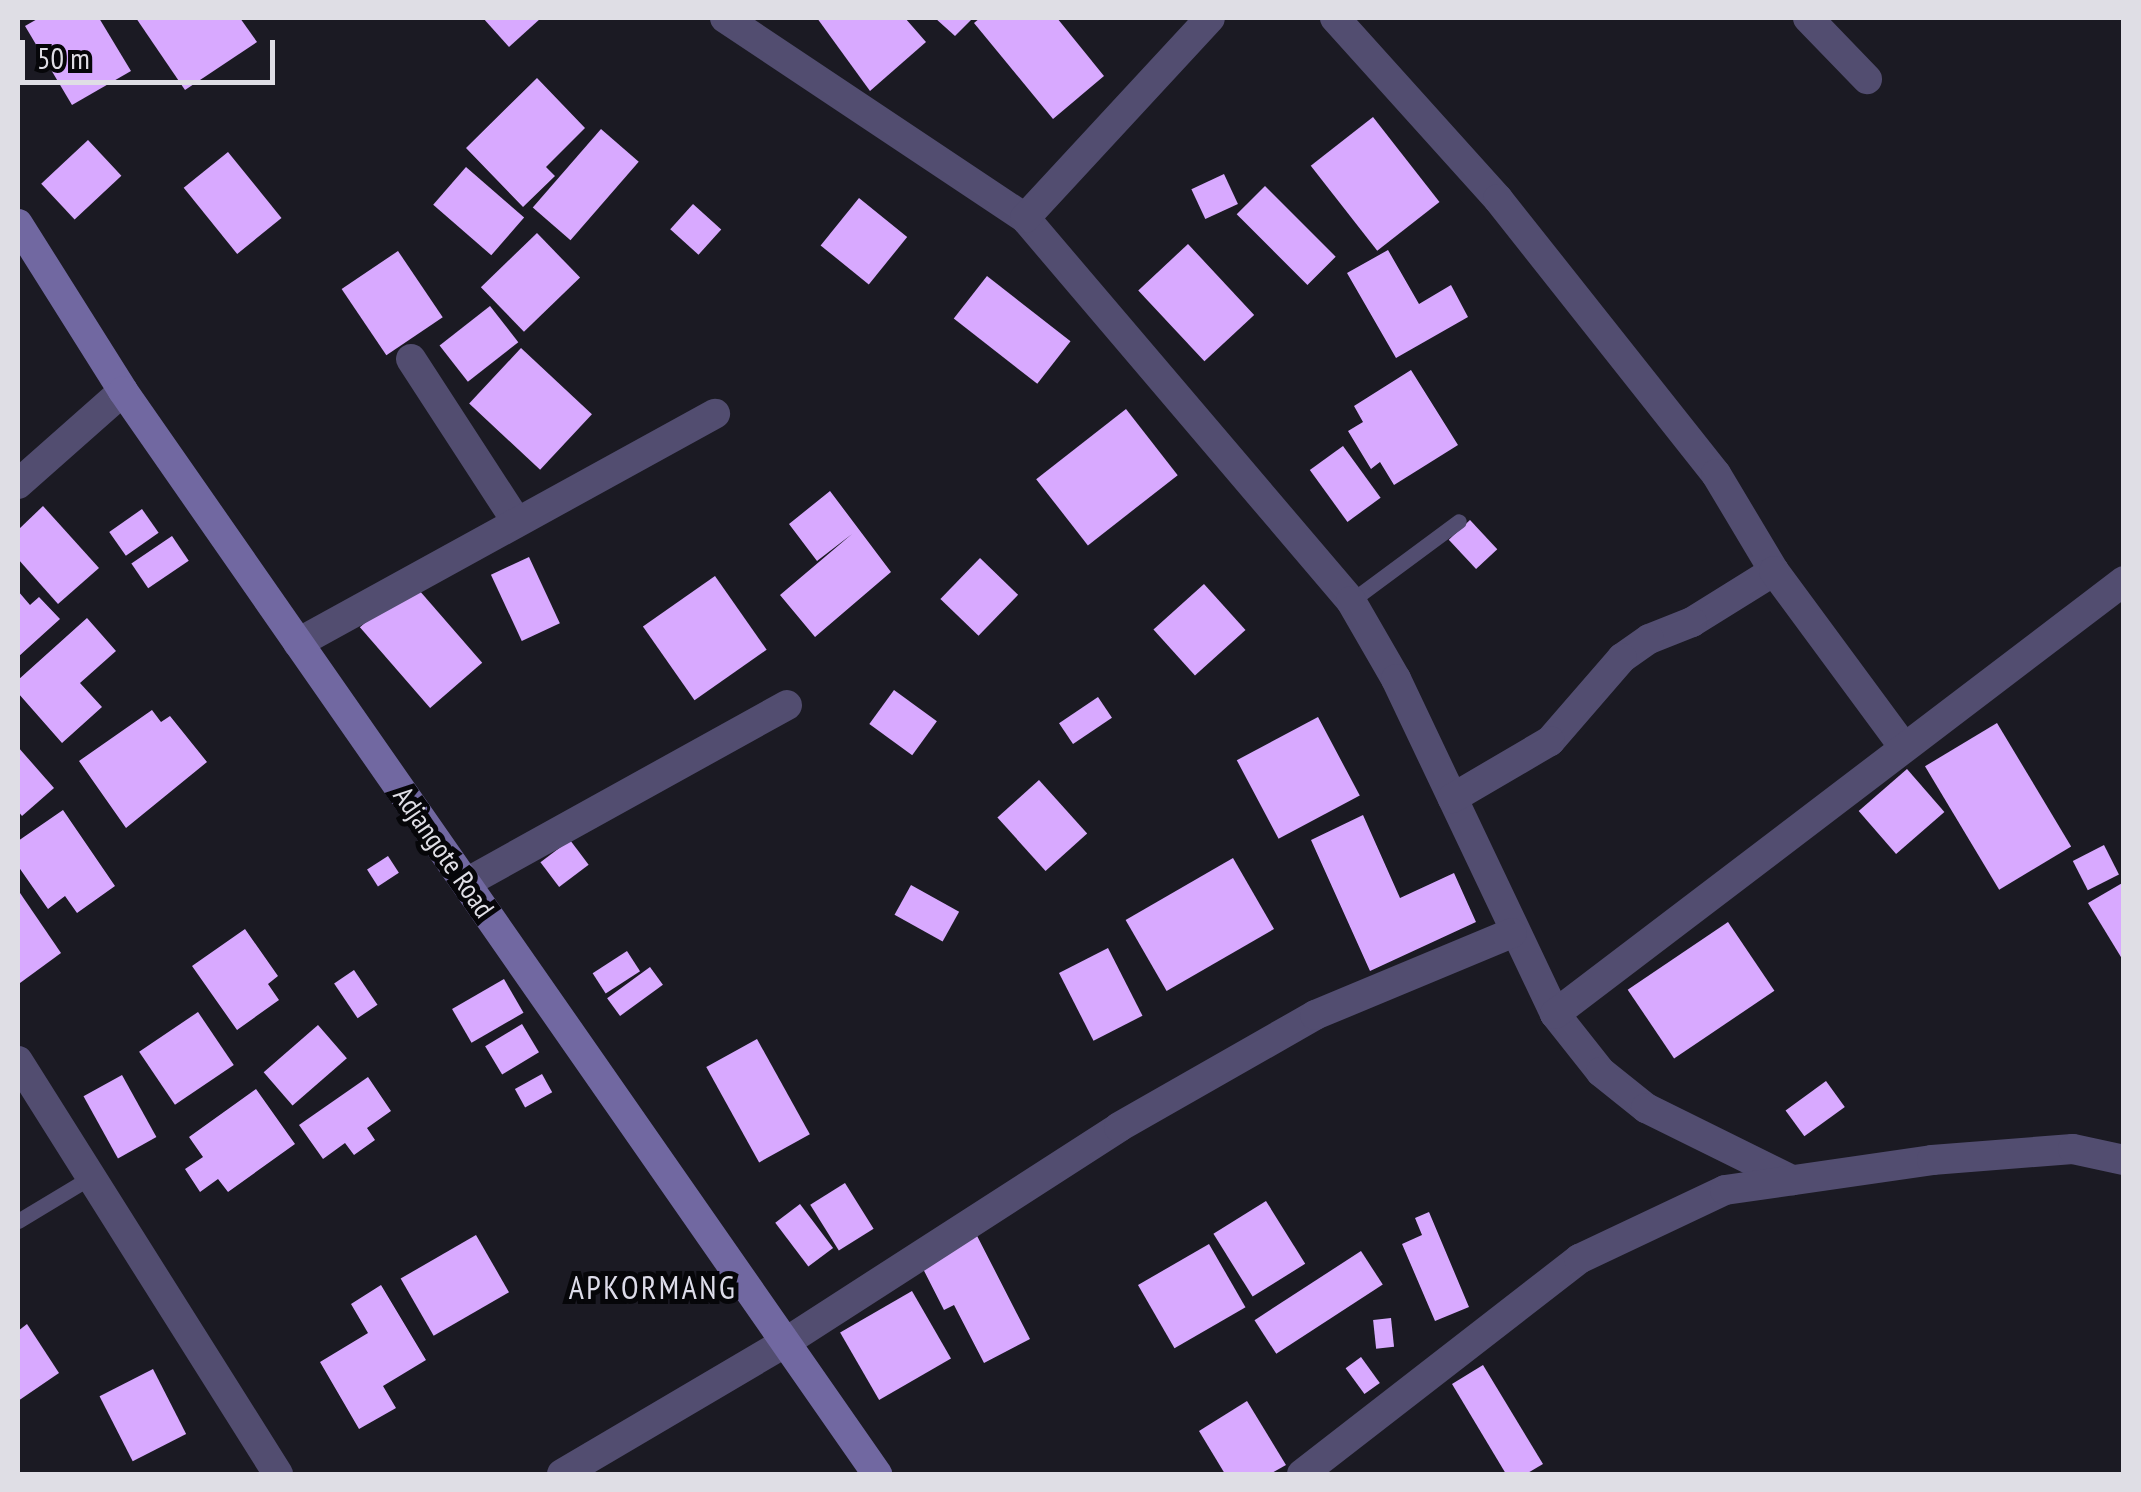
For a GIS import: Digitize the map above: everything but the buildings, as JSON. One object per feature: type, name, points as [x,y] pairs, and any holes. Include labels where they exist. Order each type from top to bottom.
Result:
[{"type":"street","points":[[726,18],[1024,218],[1351,601],[1453,798],[1512,933],[1555,1014],[1601,1072],[1646,1108],[1792,1180]]},
{"type":"street","points":[[1024,218],[1210,18]]},
{"type":"street","points":[[1336,18],[1498,199],[1716,474],[1774,571],[1902,746]]},
{"type":"street","points":[[1808,18],[1866,79]]},
{"type":"street","name":"Adjangote Road","points":[[18,224],[123,391],[878,1474]]},
{"type":"street","points":[[411,358],[517,522]]},
{"type":"street","points":[[18,484],[123,391]]},
{"type":"street","points":[[298,643],[715,414]]},
{"type":"street","points":[[1453,798],[1550,741],[1622,658],[1649,639],[1692,622],[1774,571]]},
{"type":"street","points":[[1555,1014],[1902,746],[2124,581]]},
{"type":"street","points":[[466,883],[787,705]]},
{"type":"street","points":[[562,1474],[786,1342],[1119,1127],[1315,1015],[1512,933]]},
{"type":"street","points":[[18,1061],[278,1474]]},
{"type":"street","points":[[1302,1474],[1579,1259],[1725,1190],[2073,1149],[2124,1160]]},
{"type":"lane","points":[[1351,601],[1459,521]]},
{"type":"lane","points":[[18,1221],[91,1177]]},
{"type":"district","name":"APKORMANG","points":[[653,1287]]}]
